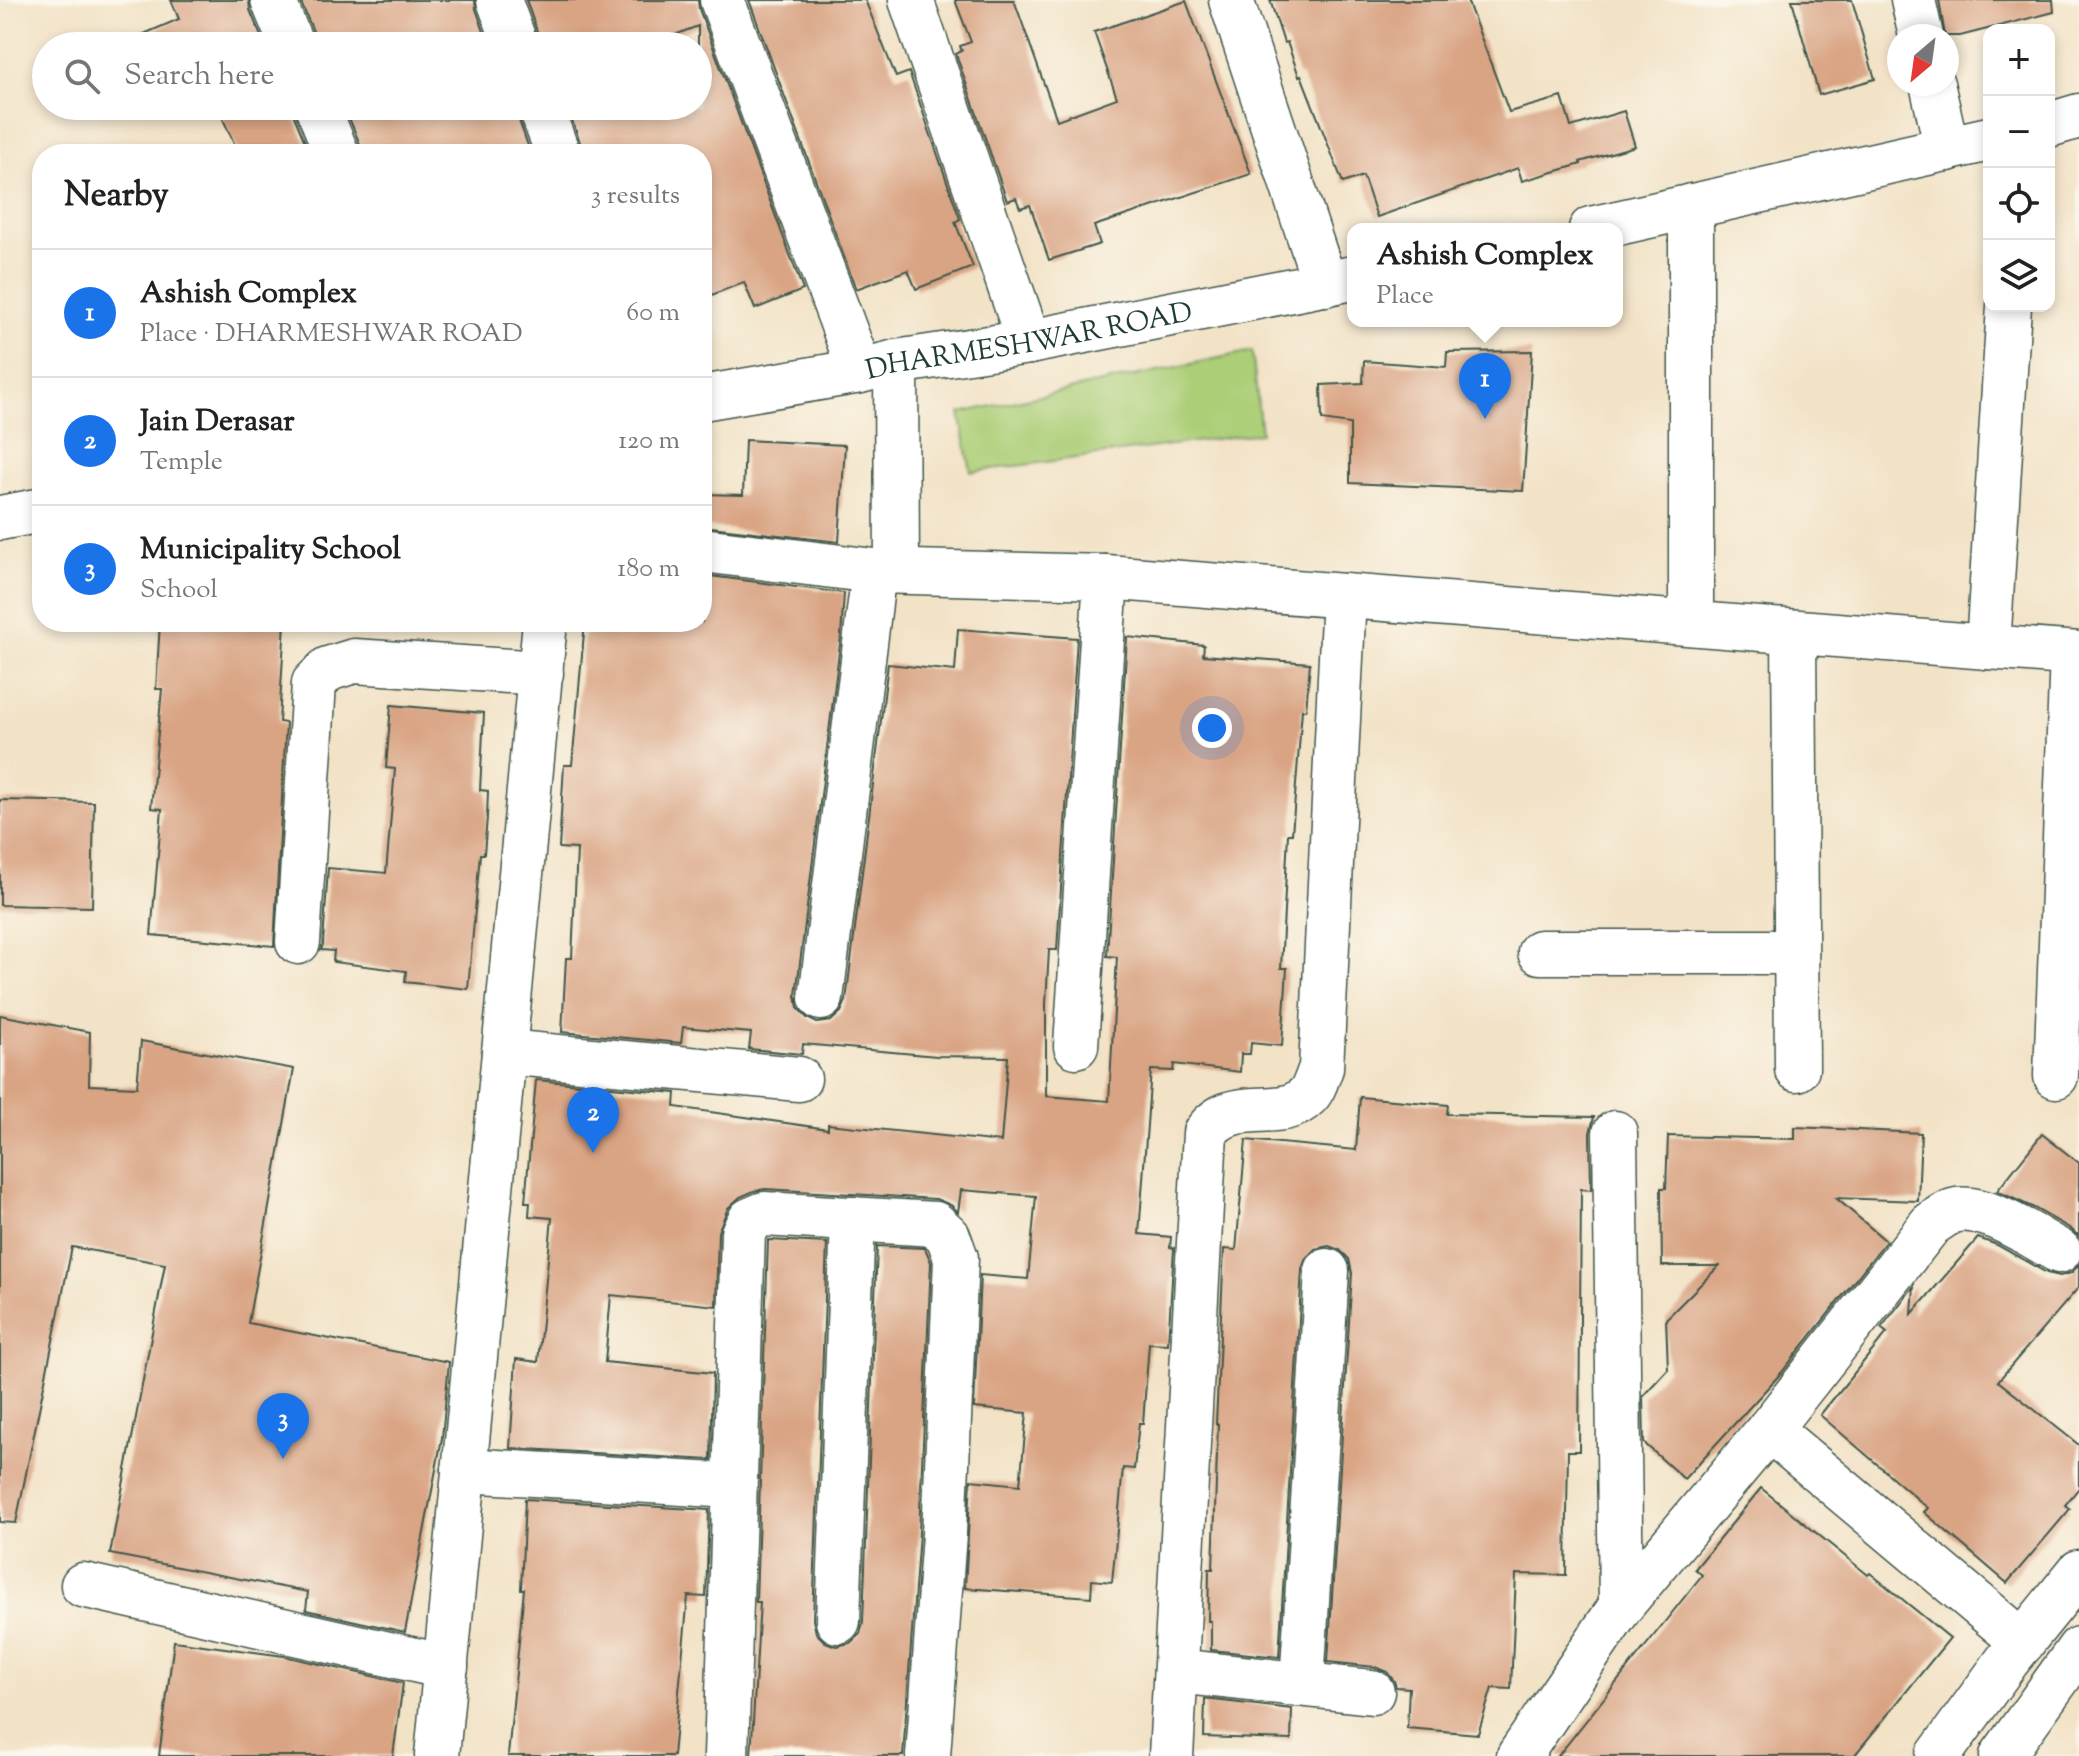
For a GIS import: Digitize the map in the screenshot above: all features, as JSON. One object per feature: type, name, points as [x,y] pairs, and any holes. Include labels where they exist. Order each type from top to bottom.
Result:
[{"type":"street","points":[[273,0],[286,32]]},
{"type":"street","points":[[499,0],[511,32]]},
{"type":"street","points":[[722,0],[878,366],[885,571],[821,998]]},
{"type":"street","points":[[911,0],[1029,342]]},
{"type":"street","points":[[1231,0],[1339,281]]},
{"type":"street","points":[[1913,0],[1918,24]]},
{"type":"street","points":[[1935,96],[1947,149]]},
{"type":"street","points":[[2055,123],[2079,116]]},
{"type":"street","points":[[323,120],[333,144]]},
{"type":"street","points":[[545,120],[554,144]]},
{"type":"street","points":[[1617,223],[1983,140]]},
{"type":"street","points":[[1691,206],[1691,623]]},
{"type":"street","name":"DHARMESHWAR ROAD","points":[[712,396],[1029,342],[1339,281]]},
{"type":"street","points":[[1988,647],[2009,312]]},
{"type":"street","points":[[0,518],[32,512]]},
{"type":"street","points":[[712,551],[885,571],[1106,577],[2076,654],[2056,1076]]},
{"type":"street","points":[[1076,1046],[1106,577]]},
{"type":"street","points":[[1171,1756],[1205,1133],[1213,1121],[1232,1112],[1293,1106],[1309,1095],[1321,1068],[1344,596]]},
{"type":"street","points":[[437,1756],[544,632]]},
{"type":"street","points":[[1794,632],[1797,1069]]},
{"type":"street","points":[[298,942],[314,683],[328,669],[354,661],[541,673]]},
{"type":"street","points":[[1540,952],[1796,952]]},
{"type":"street","points":[[504,1052],[799,1079]]},
{"type":"street","points":[[1615,1133],[1621,1606]]},
{"type":"street","points":[[1519,1756],[1621,1606],[1769,1429],[1931,1224],[1954,1211],[1975,1210],[1991,1215],[2059,1251]]},
{"type":"street","points":[[726,1756],[743,1233],[750,1220],[764,1214],[935,1224],[948,1236],[956,1258],[944,1534],[928,1756]]},
{"type":"street","points":[[838,1621],[853,1219]]},
{"type":"street","points":[[1302,1684],[1327,1271]]},
{"type":"street","points":[[1769,1429],[2023,1642]]},
{"type":"street","points":[[464,1470],[733,1486]]},
{"type":"street","points":[[1938,1756],[1996,1676],[2079,1572]]},
{"type":"street","points":[[83,1585],[446,1667]]},
{"type":"street","points":[[2002,1756],[2079,1649]]},
{"type":"street","points":[[1176,1671],[1372,1692]]},
{"type":"street","points":[[1996,1676],[2038,1706]]},
{"type":"green space","points":[[1252,351],[1261,433],[971,472],[960,413]]},
{"type":"building","points":[[171,0],[249,0],[259,32],[149,32],[179,19]]},
{"type":"building","points":[[300,0],[475,0],[484,32],[313,32]]},
{"type":"building","points":[[526,0],[698,0],[708,32],[698,32],[698,26],[682,32],[537,32]]},
{"type":"building","points":[[749,0],[865,0],[896,77],[909,72],[960,219],[955,222],[973,267],[916,289],[908,270],[856,289]]},
{"type":"building","points":[[955,0],[1014,0],[1057,120],[1117,98],[1094,32],[1186,1],[1251,174],[1094,226],[1100,244],[1049,260],[1030,205],[1020,208],[1016,198],[1007,201],[956,54],[962,51],[960,46],[971,42]]},
{"type":"building","points":[[1270,0],[1467,0],[1509,112],[1562,97],[1571,127],[1624,111],[1635,146],[1522,181],[1518,168],[1377,217],[1363,176],[1343,183],[1301,75],[1287,42],[1284,43]]},
{"type":"building","points":[[1792,0],[1852,0],[1875,79],[1819,95]]},
{"type":"building","points":[[1939,0],[2053,0],[2054,12],[2007,24],[1983,24],[1983,30],[1960,36],[1959,24],[1943,24]]},
{"type":"building","points":[[712,44],[803,290],[755,309],[744,282],[712,295],[712,144],[581,144],[572,120],[712,120]]},
{"type":"building","points":[[223,120],[296,120],[306,144],[234,144]]},
{"type":"building","points":[[350,120],[519,120],[527,144],[360,144]]},
{"type":"building","points":[[1532,351],[1523,491],[1350,483],[1350,424],[1322,420],[1321,385],[1363,383],[1364,361],[1446,367],[1447,352]]},
{"type":"building","points":[[745,440],[845,445],[839,542],[712,527],[712,494],[743,495]]},
{"type":"building","points":[[712,576],[844,593],[796,995],[798,1008],[807,1018],[817,1023],[831,1021],[841,1012],[846,1001],[888,664],[955,671],[958,629],[1077,638],[1057,950],[1049,950],[1046,1096],[1109,1101],[1117,957],[1107,956],[1127,637],[1204,645],[1203,655],[1310,663],[1306,710],[1302,710],[1292,834],[1288,834],[1281,968],[1287,968],[1282,1046],[1251,1043],[1250,1054],[1241,1054],[1240,1072],[1174,1064],[1173,1071],[1151,1070],[1139,1234],[1171,1237],[1170,1247],[1174,1248],[1168,1344],[1149,1343],[1143,1423],[1139,1423],[1134,1469],[1123,1468],[1112,1582],[1092,1580],[1091,1597],[965,1588],[971,1480],[1020,1485],[1027,1413],[974,1408],[980,1275],[1028,1279],[1036,1196],[961,1190],[958,1212],[951,1205],[936,1199],[765,1189],[740,1197],[728,1208],[718,1232],[716,1306],[611,1295],[605,1362],[713,1373],[711,1460],[510,1448],[516,1359],[538,1362],[552,1218],[529,1216],[530,1202],[525,1202],[536,1080],[676,1093],[675,1107],[828,1129],[828,1124],[1001,1142],[1008,1057],[937,1056],[803,1044],[802,1054],[749,1049],[751,1033],[683,1027],[681,1043],[562,1032],[566,958],[572,958],[577,849],[559,848],[564,765],[572,765],[584,632],[712,632]]},
{"type":"building","points":[[159,632],[284,632],[279,722],[286,723],[274,946],[151,935],[162,809],[151,808],[162,689],[156,689]]},
{"type":"building","points":[[391,705],[484,713],[480,790],[488,791],[487,817],[484,854],[480,854],[468,989],[405,982],[406,971],[333,962],[334,951],[321,950],[328,868],[386,873],[395,769],[386,768]]},
{"type":"building","points":[[0,800],[94,802],[92,907],[0,905]]},
{"type":"building","points":[[0,1015],[90,1032],[89,1085],[137,1087],[141,1041],[294,1069],[248,1323],[449,1362],[442,1438],[405,1632],[306,1610],[308,1592],[110,1554],[165,1264],[72,1247],[16,1523],[0,1522]]},
{"type":"building","points":[[1360,1097],[1448,1105],[1447,1114],[1594,1117],[1590,1133],[1591,1190],[1581,1189],[1579,1451],[1568,1451],[1566,1575],[1516,1574],[1511,1689],[1492,1688],[1478,1734],[1407,1728],[1409,1688],[1396,1687],[1387,1672],[1375,1667],[1328,1662],[1352,1273],[1349,1259],[1340,1250],[1329,1246],[1315,1249],[1306,1258],[1302,1269],[1279,1657],[1211,1650],[1209,1569],[1213,1569],[1224,1249],[1236,1250],[1246,1140],[1356,1150]]},
{"type":"building","points":[[1795,1127],[1921,1133],[1918,1201],[1836,1198],[1886,1241],[1782,1372],[1684,1479],[1644,1443],[1643,1396],[1668,1369],[1666,1319],[1719,1266],[1662,1266],[1661,1188],[1666,1188],[1668,1136],[1795,1139]]},
{"type":"building","points":[[2042,1134],[2079,1163],[2079,1237],[2034,1208],[1997,1191]]},
{"type":"building","points":[[1978,1238],[2047,1273],[2060,1276],[2071,1273],[2079,1265],[2079,1287],[1998,1381],[2079,1445],[2079,1488],[2065,1505],[2070,1509],[2007,1583],[1924,1512],[1928,1508],[1820,1415],[1887,1333],[1881,1328],[1914,1286],[1912,1314]]},
{"type":"building","points":[[768,1240],[827,1243],[813,1620],[816,1633],[825,1642],[836,1646],[850,1643],[860,1634],[863,1622],[877,1246],[925,1248],[931,1262],[919,1533],[903,1756],[751,1756],[760,1602],[756,1602]]},
{"type":"building","points":[[1761,1488],[1950,1638],[1854,1756],[1558,1756],[1702,1575],[1695,1569]]},
{"type":"building","points":[[525,1499],[709,1510],[706,1597],[688,1596],[673,1756],[508,1756],[524,1589],[521,1589]]},
{"type":"building","points":[[174,1641],[284,1656],[403,1683],[393,1756],[159,1756]]},
{"type":"building","points":[[1205,1699],[1292,1709],[1291,1740],[1204,1737]]},
{"type":"place","name":"Ashish Complex","points":[[1485,419]]},
{"type":"place","name":"Jain Derasar","points":[[593,1153]]},
{"type":"place","name":"Municipality School","points":[[283,1459]]}]
